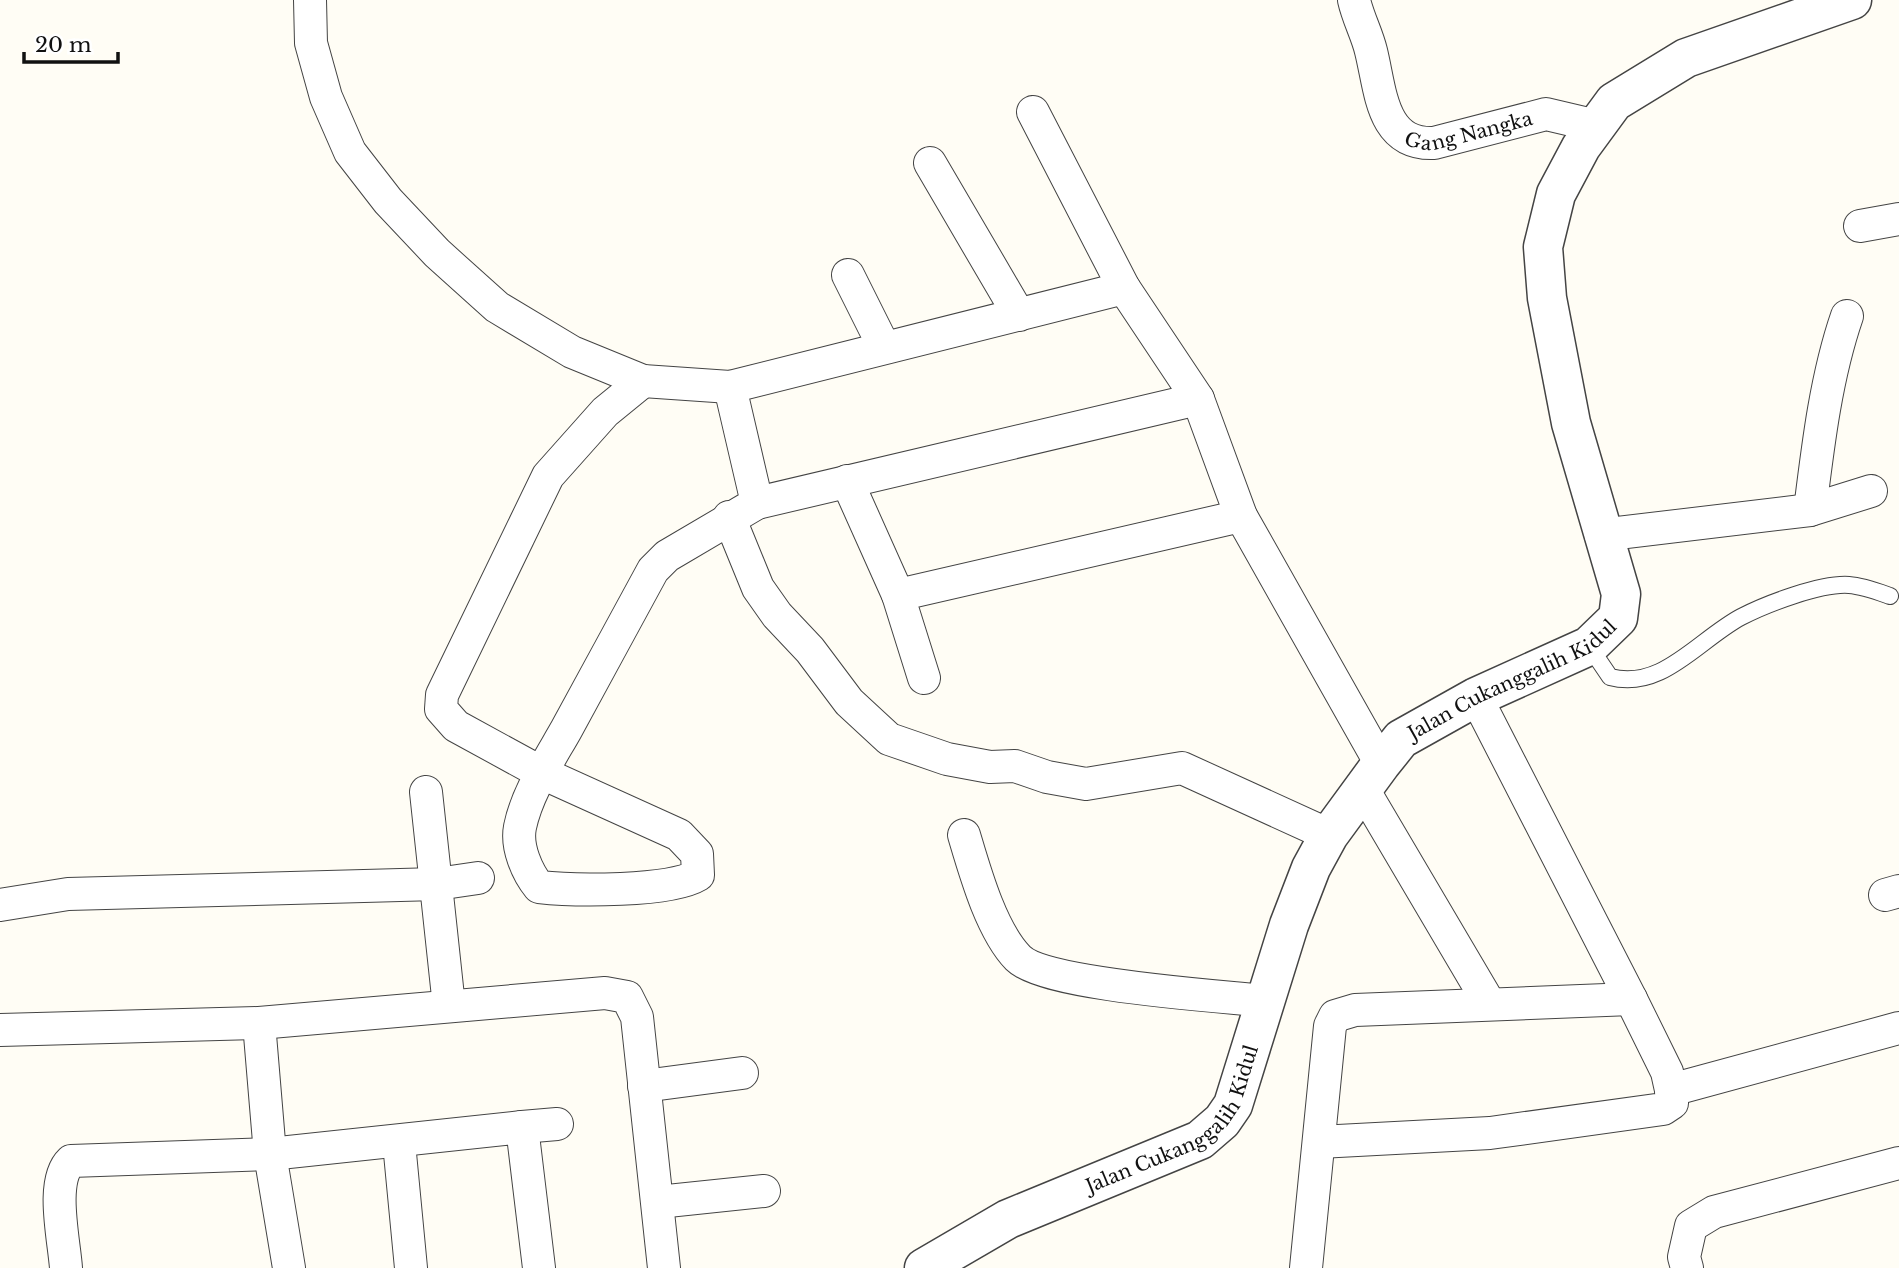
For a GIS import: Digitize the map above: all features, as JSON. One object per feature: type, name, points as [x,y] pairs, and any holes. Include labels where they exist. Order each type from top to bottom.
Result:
[{"type":"street","points":[[310,0],[311,43],[326,97],[350,152],[388,201],[437,253],[497,307],[572,352],[643,381],[730,387],[1124,288]]},
{"type":"street","name":"Gang Nangka","points":[[1354,0],[1387,114],[1404,138],[1417,143],[1434,143],[1546,114],[1597,126]]},
{"type":"street","name":"Jalan Cukanggalih Kidul","points":[[924,1268],[1008,1219],[1200,1140],[1222,1121],[1233,1105],[1311,868],[1329,835],[1401,739],[1476,696],[1589,646],[1618,618],[1621,594],[1601,535],[1571,423],[1547,298],[1543,247],[1556,194],[1581,147],[1614,102],[1686,58],[1852,0]]},
{"type":"street","points":[[1033,112],[1124,288],[1198,399],[1241,516],[1372,778],[1489,1003]]},
{"type":"street","points":[[930,163],[1019,315]]},
{"type":"street","points":[[1860,226],[1899,219]]},
{"type":"street","points":[[848,275],[884,347]]},
{"type":"street","points":[[1810,510],[1818,444],[1838,345],[1847,316]]},
{"type":"street","points":[[643,381],[605,412],[548,477],[442,695],[441,709],[456,726],[542,772],[679,835],[697,854],[698,875],[677,884],[561,889],[539,887],[529,875],[519,829],[542,772],[653,570],[667,556],[743,510],[847,481],[1198,399]]},
{"type":"street","points":[[730,387],[743,510],[764,597],[849,702],[889,739],[947,759],[990,767],[1015,766],[1047,777],[1086,784],[1182,768],[1329,835]]},
{"type":"street","points":[[847,481],[898,595],[924,678]]},
{"type":"street","points":[[1601,535],[1810,510],[1871,491]]},
{"type":"street","points":[[898,595],[1241,516]]},
{"type":"street","points":[[1319,1142],[1490,1133],[1663,1109],[1672,1103],[1667,1072],[1476,696]]},
{"type":"street","points":[[426,792],[449,1006]]},
{"type":"street","points":[[964,835],[976,876],[995,919],[1020,960],[1066,978],[1266,1001]]},
{"type":"street","points":[[0,905],[68,894],[437,884],[478,878]]},
{"type":"street","points":[[0,1030],[259,1023],[605,993],[627,997],[637,1017],[664,1268]]},
{"type":"street","points":[[1306,1268],[1330,1026],[1335,1016],[1355,1010],[1631,999]]},
{"type":"street","points":[[259,1023],[270,1154],[289,1268]]},
{"type":"street","points":[[1671,1090],[1899,1028]]},
{"type":"street","points":[[644,1086],[742,1073]]},
{"type":"street","points":[[66,1268],[59,1191],[61,1170],[71,1161],[270,1154],[399,1143],[557,1124]]},
{"type":"street","points":[[522,1128],[539,1268]]},
{"type":"street","points":[[399,1143],[411,1268]]},
{"type":"street","points":[[1687,1268],[1684,1257],[1690,1226],[1714,1212],[1899,1163]]},
{"type":"street","points":[[658,1202],[764,1191]]},
{"type":"lane","points":[[1589,646],[1610,677],[1624,681],[1649,679],[1740,617],[1783,601],[1845,584],[1869,588],[1890,596]]}]
